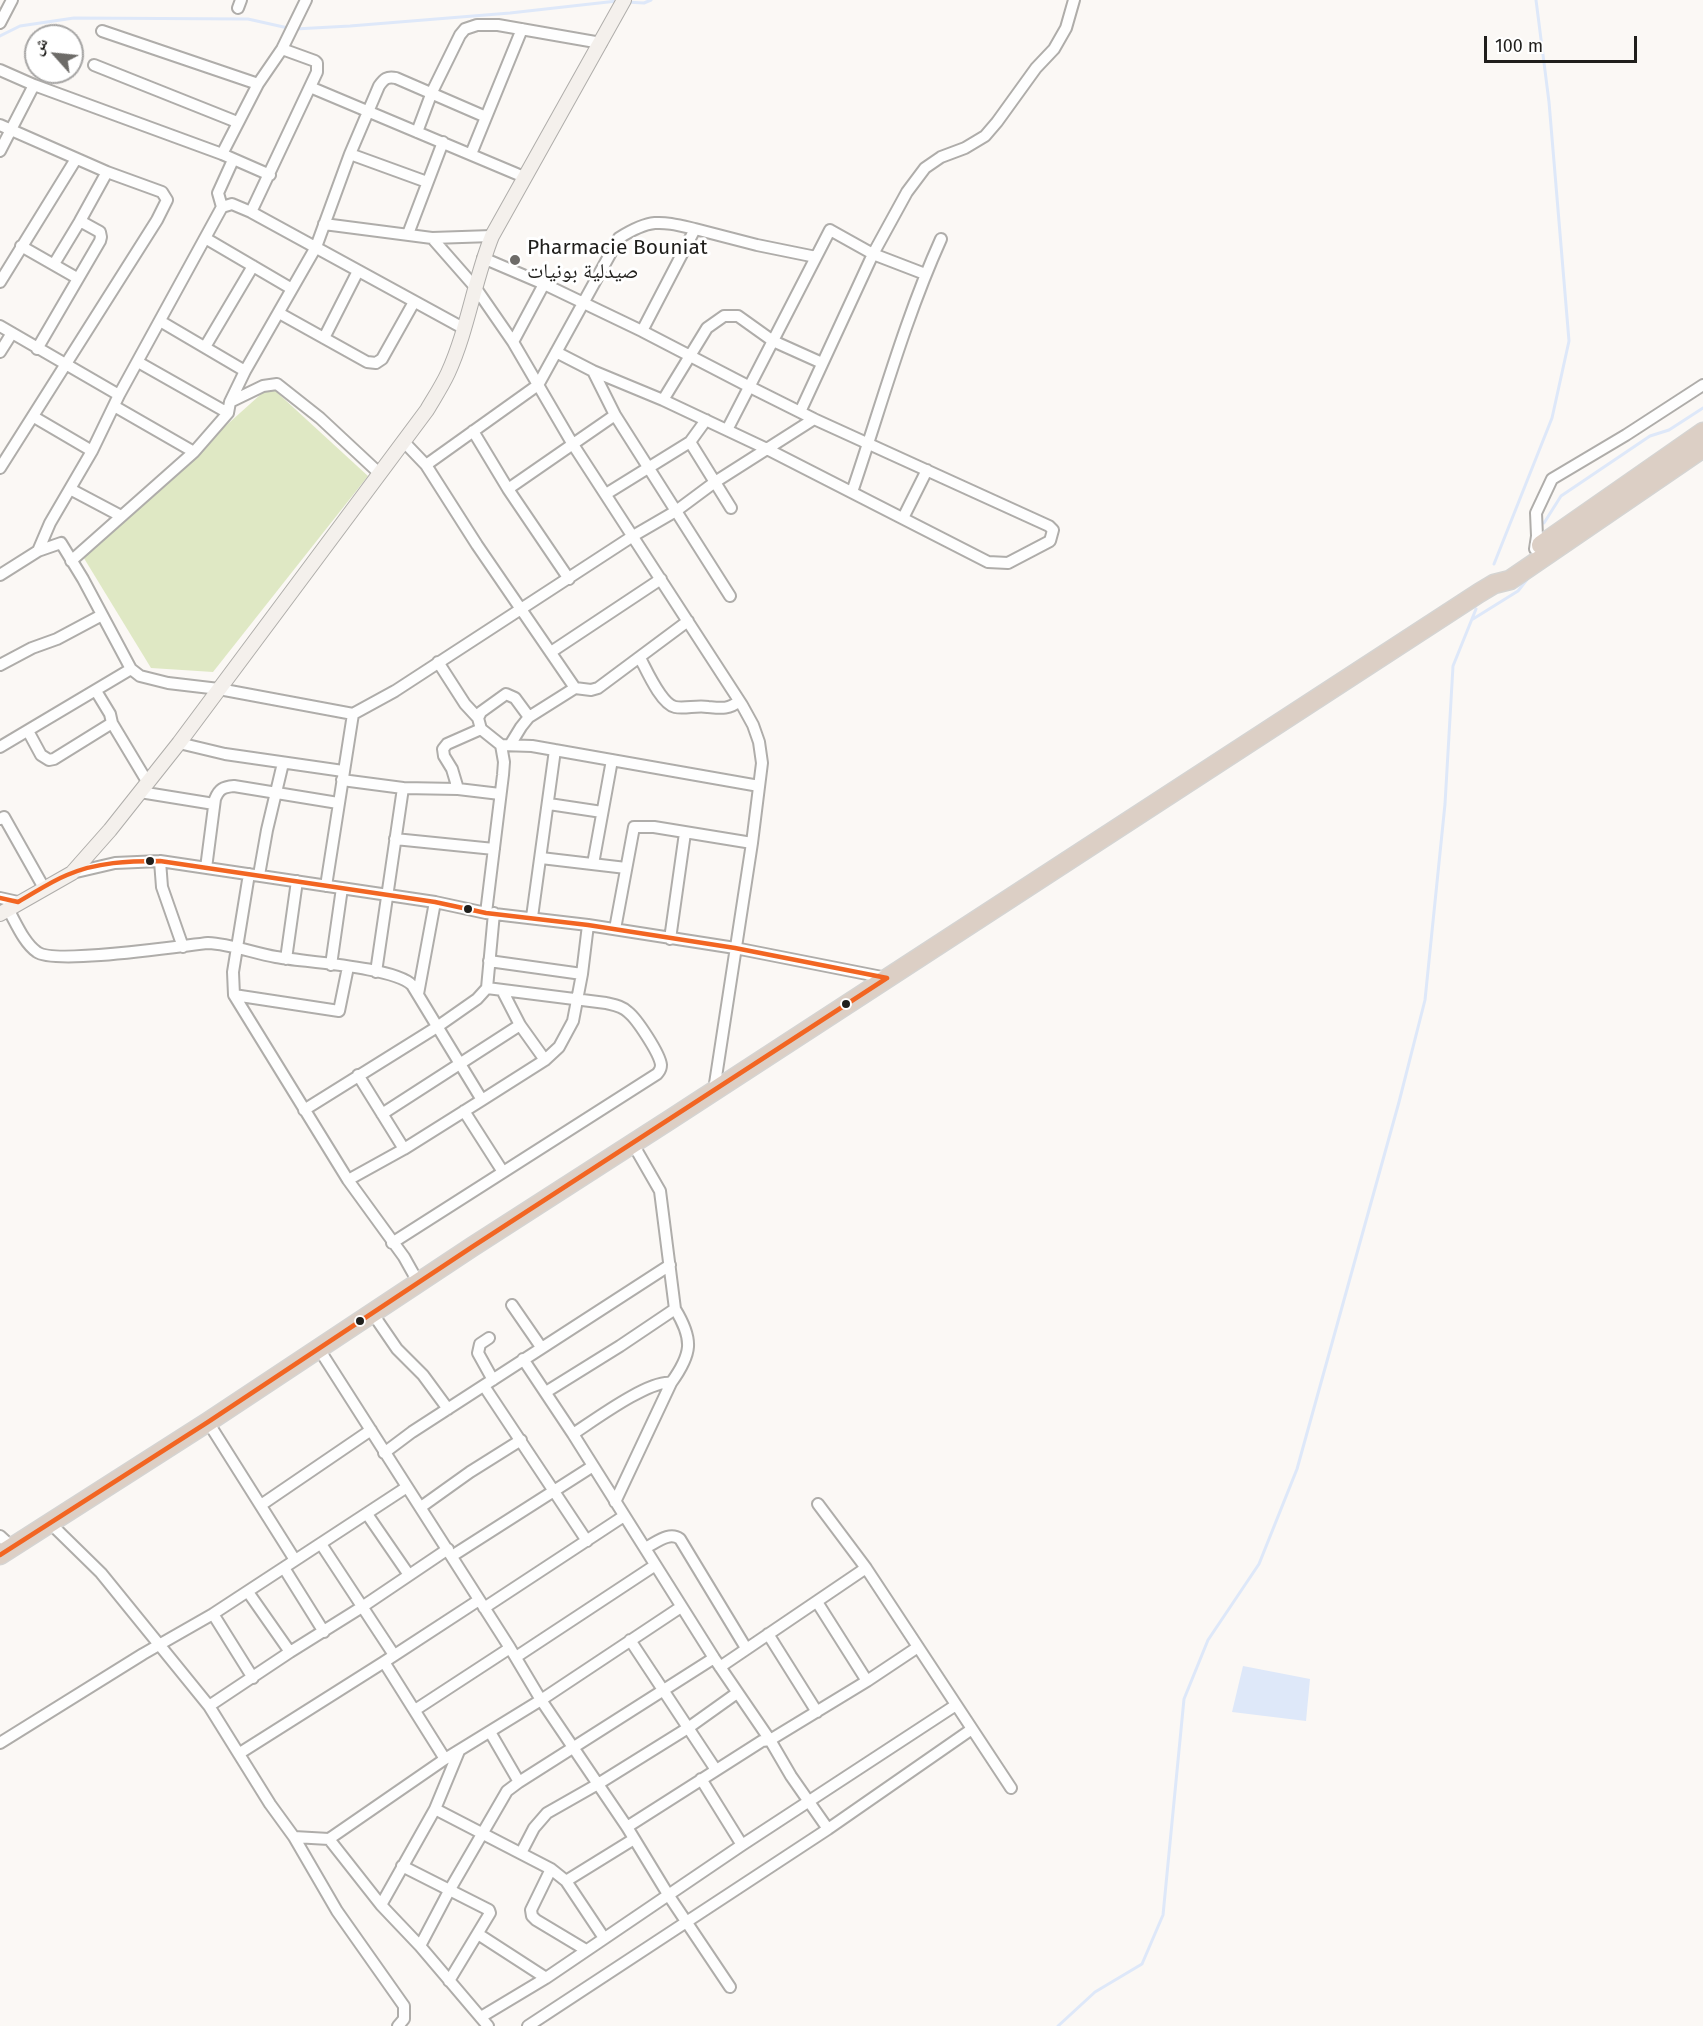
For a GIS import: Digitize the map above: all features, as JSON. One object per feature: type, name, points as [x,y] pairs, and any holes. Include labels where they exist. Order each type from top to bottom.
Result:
[{"type":"highway","points":[[1494,584],[1503,572],[1703,432]]},
{"type":"highway","points":[[4,1546],[50,1523],[208,1422],[418,1282],[1494,584],[1510,580],[1703,448]]},
{"type":"street","points":[[1,17],[12,0]]},
{"type":"street","points":[[222,154],[258,84],[282,49],[306,0]]},
{"type":"street","points":[[72,873],[179,743],[427,410],[448,374],[464,328],[483,258],[492,236],[624,0]]},
{"type":"street","points":[[800,412],[873,254],[907,192],[925,168],[941,157],[965,148],[985,136],[1036,68],[1054,49],[1066,28],[1074,0]]},
{"type":"street","points":[[417,132],[432,92],[465,29],[477,25],[498,25],[601,43]]},
{"type":"street","points":[[471,154],[522,29]]},
{"type":"street","points":[[102,31],[258,84]]},
{"type":"street","points":[[251,212],[317,72],[315,61],[282,49]]},
{"type":"street","points":[[94,65],[237,122]]},
{"type":"street","points":[[0,70],[34,85],[222,154],[270,175]]},
{"type":"street","points":[[71,561],[194,452],[229,408],[245,371],[316,247],[350,154],[384,79],[390,76],[486,117]]},
{"type":"street","points":[[0,151],[34,85]]},
{"type":"street","points":[[310,87],[524,177]]},
{"type":"street","points":[[0,125],[75,159],[162,192],[167,200],[157,220],[0,468]]},
{"type":"street","points":[[408,234],[444,142]]},
{"type":"street","points":[[350,154],[427,182]]},
{"type":"street","points":[[0,282],[75,159]]},
{"type":"street","points":[[222,207],[218,193],[233,160]]},
{"type":"street","points":[[54,264],[107,172]]},
{"type":"street","points":[[38,551],[50,523],[92,451],[119,394],[222,207],[232,204],[251,212],[464,328]]},
{"type":"street","points":[[37,349],[101,237],[100,232],[80,221]]},
{"type":"street","points":[[426,465],[538,385],[619,238],[643,225],[656,222],[695,229],[746,243],[816,257]]},
{"type":"street","points":[[324,224],[432,238],[492,236]]},
{"type":"street","points":[[642,331],[695,229]]},
{"type":"street","points":[[727,430],[830,230],[873,254],[925,274]]},
{"type":"street","points":[[205,238],[292,289]]},
{"type":"street","points":[[432,238],[475,287],[513,342],[572,443],[739,701],[753,725],[759,742],[762,763],[752,843],[714,1090]]},
{"type":"street","points":[[852,492],[925,274],[941,239]]},
{"type":"street","points":[[21,246],[77,278]]},
{"type":"street","points":[[483,258],[544,284],[642,331],[800,412],[1049,526],[1053,530],[1053,536],[1050,541],[1008,563],[988,562],[767,448],[663,400],[593,371],[556,352]]},
{"type":"street","points":[[205,347],[253,266]]},
{"type":"street","points":[[324,338],[358,271]]},
{"type":"street","points":[[513,342],[544,284]]},
{"type":"street","points":[[279,313],[367,362],[376,363],[381,359],[414,302]]},
{"type":"street","points":[[663,400],[707,328],[724,316],[738,316],[773,340],[822,363]]},
{"type":"street","points":[[160,321],[245,371]]},
{"type":"street","points":[[0,326],[119,394]]},
{"type":"street","points":[[0,352],[12,333]]},
{"type":"street","points":[[138,362],[229,408]]},
{"type":"street","points":[[593,371],[615,415],[730,596]]},
{"type":"street","points":[[229,408],[263,386],[277,384],[320,418],[379,473]]},
{"type":"street","points":[[1535,549],[1536,513],[1552,479],[1703,386]]},
{"type":"street","points":[[114,406],[194,452]]},
{"type":"street","points":[[508,489],[615,415]]},
{"type":"street","points":[[34,417],[92,451]]},
{"type":"street","points":[[50,523],[131,669],[140,676],[152,680],[219,689],[353,714],[395,691],[633,536],[676,511],[715,482],[814,418]]},
{"type":"street","points":[[606,495],[690,442],[706,420]]},
{"type":"street","points":[[473,431],[508,489],[569,579]]},
{"type":"street","points":[[404,442],[426,465],[477,545],[575,688]]},
{"type":"street","points":[[690,442],[731,508]]},
{"type":"street","points":[[903,518],[927,470]]},
{"type":"street","points":[[70,489],[121,516]]},
{"type":"street","points":[[0,575],[38,551],[61,543]]},
{"type":"street","points":[[551,652],[661,579]]},
{"type":"street","points":[[0,665],[102,615]]},
{"type":"street","points":[[304,1110],[436,1027],[477,999],[487,988],[494,849],[506,745],[529,717],[575,688],[591,690],[598,688],[688,621]]},
{"type":"street","points":[[640,658],[662,697],[674,707],[700,706],[722,709],[739,701]]},
{"type":"street","points":[[438,662],[480,723],[506,745],[532,746],[759,786]]},
{"type":"street","points":[[0,747],[131,669]]},
{"type":"street","points":[[96,691],[110,714],[112,723],[144,788]]},
{"type":"street","points":[[480,723],[481,712],[506,694],[515,698],[529,717]]},
{"type":"street","points":[[326,886],[353,714]]},
{"type":"street","points":[[27,731],[42,755],[49,760],[112,723]]},
{"type":"street","points":[[458,789],[443,749],[480,723]]},
{"type":"street","points":[[179,743],[403,788],[458,789],[500,795]]},
{"type":"street","points":[[532,917],[555,750]]},
{"type":"street","points":[[592,864],[612,760]]},
{"type":"street","points":[[283,763],[237,948],[233,972],[234,995],[348,1180],[404,1257],[418,1282]]},
{"type":"street","points":[[206,868],[214,804],[218,792],[224,787],[234,786],[338,803]]},
{"type":"street","points":[[144,788],[214,804]]},
{"type":"street","points":[[376,972],[403,788]]},
{"type":"street","points":[[549,804],[602,812]]},
{"type":"street","points":[[0,819],[3,817],[44,888]]},
{"type":"street","points":[[615,930],[634,827],[654,827],[752,843]]},
{"type":"street","points":[[670,939],[685,833]]},
{"type":"street","points":[[395,839],[494,849]]},
{"type":"street","points":[[541,858],[626,868]]},
{"type":"street","points":[[482,1100],[418,994],[407,980],[389,974],[286,959],[220,943],[63,956],[43,955],[32,947],[6,906],[72,873],[115,863],[159,861],[435,902],[490,913],[588,925],[735,948],[887,978]]},
{"type":"street","points":[[159,861],[162,887],[183,946]]},
{"type":"street","points":[[286,959],[297,881]]},
{"type":"street","points":[[332,965],[342,888]]},
{"type":"street","points":[[418,994],[435,902]]},
{"type":"street","points":[[348,1180],[404,1149],[482,1100],[545,1060],[559,1047],[573,1021],[588,925]]},
{"type":"street","points":[[489,961],[582,974]]},
{"type":"street","points":[[234,995],[339,1011],[348,967]]},
{"type":"street","points":[[392,1243],[660,1072],[661,1065],[656,1053],[628,1011],[606,1003],[487,988]]},
{"type":"street","points":[[502,990],[520,1025],[545,1060]]},
{"type":"street","points":[[382,1114],[520,1025]]},
{"type":"street","points":[[358,1075],[404,1149]]},
{"type":"street","points":[[464,1111],[502,1172]]},
{"type":"street","points":[[615,1502],[671,1383],[682,1368],[687,1354],[688,1341],[685,1325],[675,1309],[660,1191],[637,1151],[630,1146]]},
{"type":"street","points":[[384,1453],[523,1359],[670,1265]]},
{"type":"street","points":[[512,1305],[542,1347]]},
{"type":"street","points":[[546,1392],[675,1309]]},
{"type":"street","points":[[373,1314],[397,1349],[423,1375],[447,1409]]},
{"type":"street","points":[[489,1338],[480,1344],[478,1353],[489,1383],[521,1440],[587,1541]]},
{"type":"street","points":[[319,1348],[541,1700],[627,1827],[669,1896],[730,1987]]},
{"type":"street","points":[[523,1359],[573,1434],[654,1566],[828,1829]]},
{"type":"street","points":[[573,1434],[626,1400],[657,1384],[671,1383]]},
{"type":"street","points":[[208,1422],[295,1560]]},
{"type":"street","points":[[261,1505],[371,1430]]},
{"type":"street","points":[[421,1507],[521,1440]]},
{"type":"street","points":[[209,1706],[409,1575],[450,1553],[593,1466]]},
{"type":"street","points":[[0,1743],[248,1592],[407,1487]]},
{"type":"street","points":[[818,1504],[866,1568],[1011,1788]]},
{"type":"street","points":[[367,1514],[409,1575]]},
{"type":"street","points":[[240,1752],[394,1655],[587,1541],[624,1516]]},
{"type":"street","points":[[50,1523],[101,1573],[209,1706],[294,1838],[337,1911],[404,2006],[404,2019],[398,2026]]},
{"type":"street","points":[[645,1548],[669,1536],[673,1535],[680,1539],[746,1648]]},
{"type":"street","points":[[321,1544],[394,1655]]},
{"type":"street","points":[[415,1710],[654,1566]]},
{"type":"street","points":[[284,1568],[324,1632]]},
{"type":"street","points":[[420,1946],[507,1791],[663,1690],[746,1648],[866,1568]]},
{"type":"street","points":[[248,1592],[290,1652]]},
{"type":"street","points":[[817,1602],[867,1681]]},
{"type":"street","points":[[294,1838],[329,1839],[445,1759],[541,1700],[681,1607]]},
{"type":"street","points":[[213,1614],[253,1678]]},
{"type":"street","points":[[768,1634],[817,1712]]},
{"type":"street","points":[[630,1640],[716,1770]]},
{"type":"street","points":[[627,1827],[762,1741],[770,1740],[817,1712],[918,1647]]},
{"type":"street","points":[[384,1662],[445,1759]]},
{"type":"street","points":[[521,1853],[540,1820],[547,1813],[688,1728],[737,1693]]},
{"type":"street","points":[[329,1839],[381,1905],[420,1946],[485,2022],[586,1950],[742,1845],[956,1705]]},
{"type":"street","points":[[528,2026],[828,1829],[972,1729]]},
{"type":"street","points":[[490,1732],[519,1782]]},
{"type":"street","points":[[381,1905],[435,1809],[459,1751]]},
{"type":"street","points":[[701,1779],[742,1845]]},
{"type":"street","points":[[435,1809],[551,1869],[566,1881],[604,1938]]},
{"type":"street","points":[[566,1881],[634,1839]]},
{"type":"street","points":[[402,1866],[489,1910],[490,1913],[449,1981]]},
{"type":"street","points":[[551,1869],[531,1910],[532,1916],[586,1950]]},
{"type":"street","points":[[478,1934],[546,1978]]},
{"type":"green space","points":[[270,386],[368,476],[213,672],[151,668],[82,555]]},
{"type":"water","points":[[1243,1666],[1310,1679],[1306,1721],[1232,1712]]},
{"type":"waterway","points":[[626,2],[644,3],[651,0]]},
{"type":"waterway","points":[[1494,564],[1552,418],[1569,341],[1549,102],[1536,0]]},
{"type":"waterway","points":[[295,29],[510,13],[617,1]]},
{"type":"waterway","points":[[0,36],[20,26],[74,18],[248,19],[288,28]]},
{"type":"waterway","points":[[1544,523],[1561,496],[1650,436],[1669,430],[1703,408]]},
{"type":"waterway","points":[[1473,619],[1518,591],[1529,577]]},
{"type":"waterway","points":[[1058,2026],[1095,1992],[1142,1964],[1163,1915],[1184,1699],[1208,1640],[1259,1564],[1297,1469],[1425,1000],[1445,804],[1453,666],[1476,609]]},
{"type":"transit line","points":[[0,898],[18,902],[48,884],[90,867],[125,862],[160,861],[435,902],[486,913],[588,925],[735,948],[887,978]]},
{"type":"transit line","points":[[0,1555],[208,1422],[472,1247],[887,978]]},
{"type":"place","name":"Pharmacie Bouniat صيدلية بونيات","points":[[515,260]]}]
